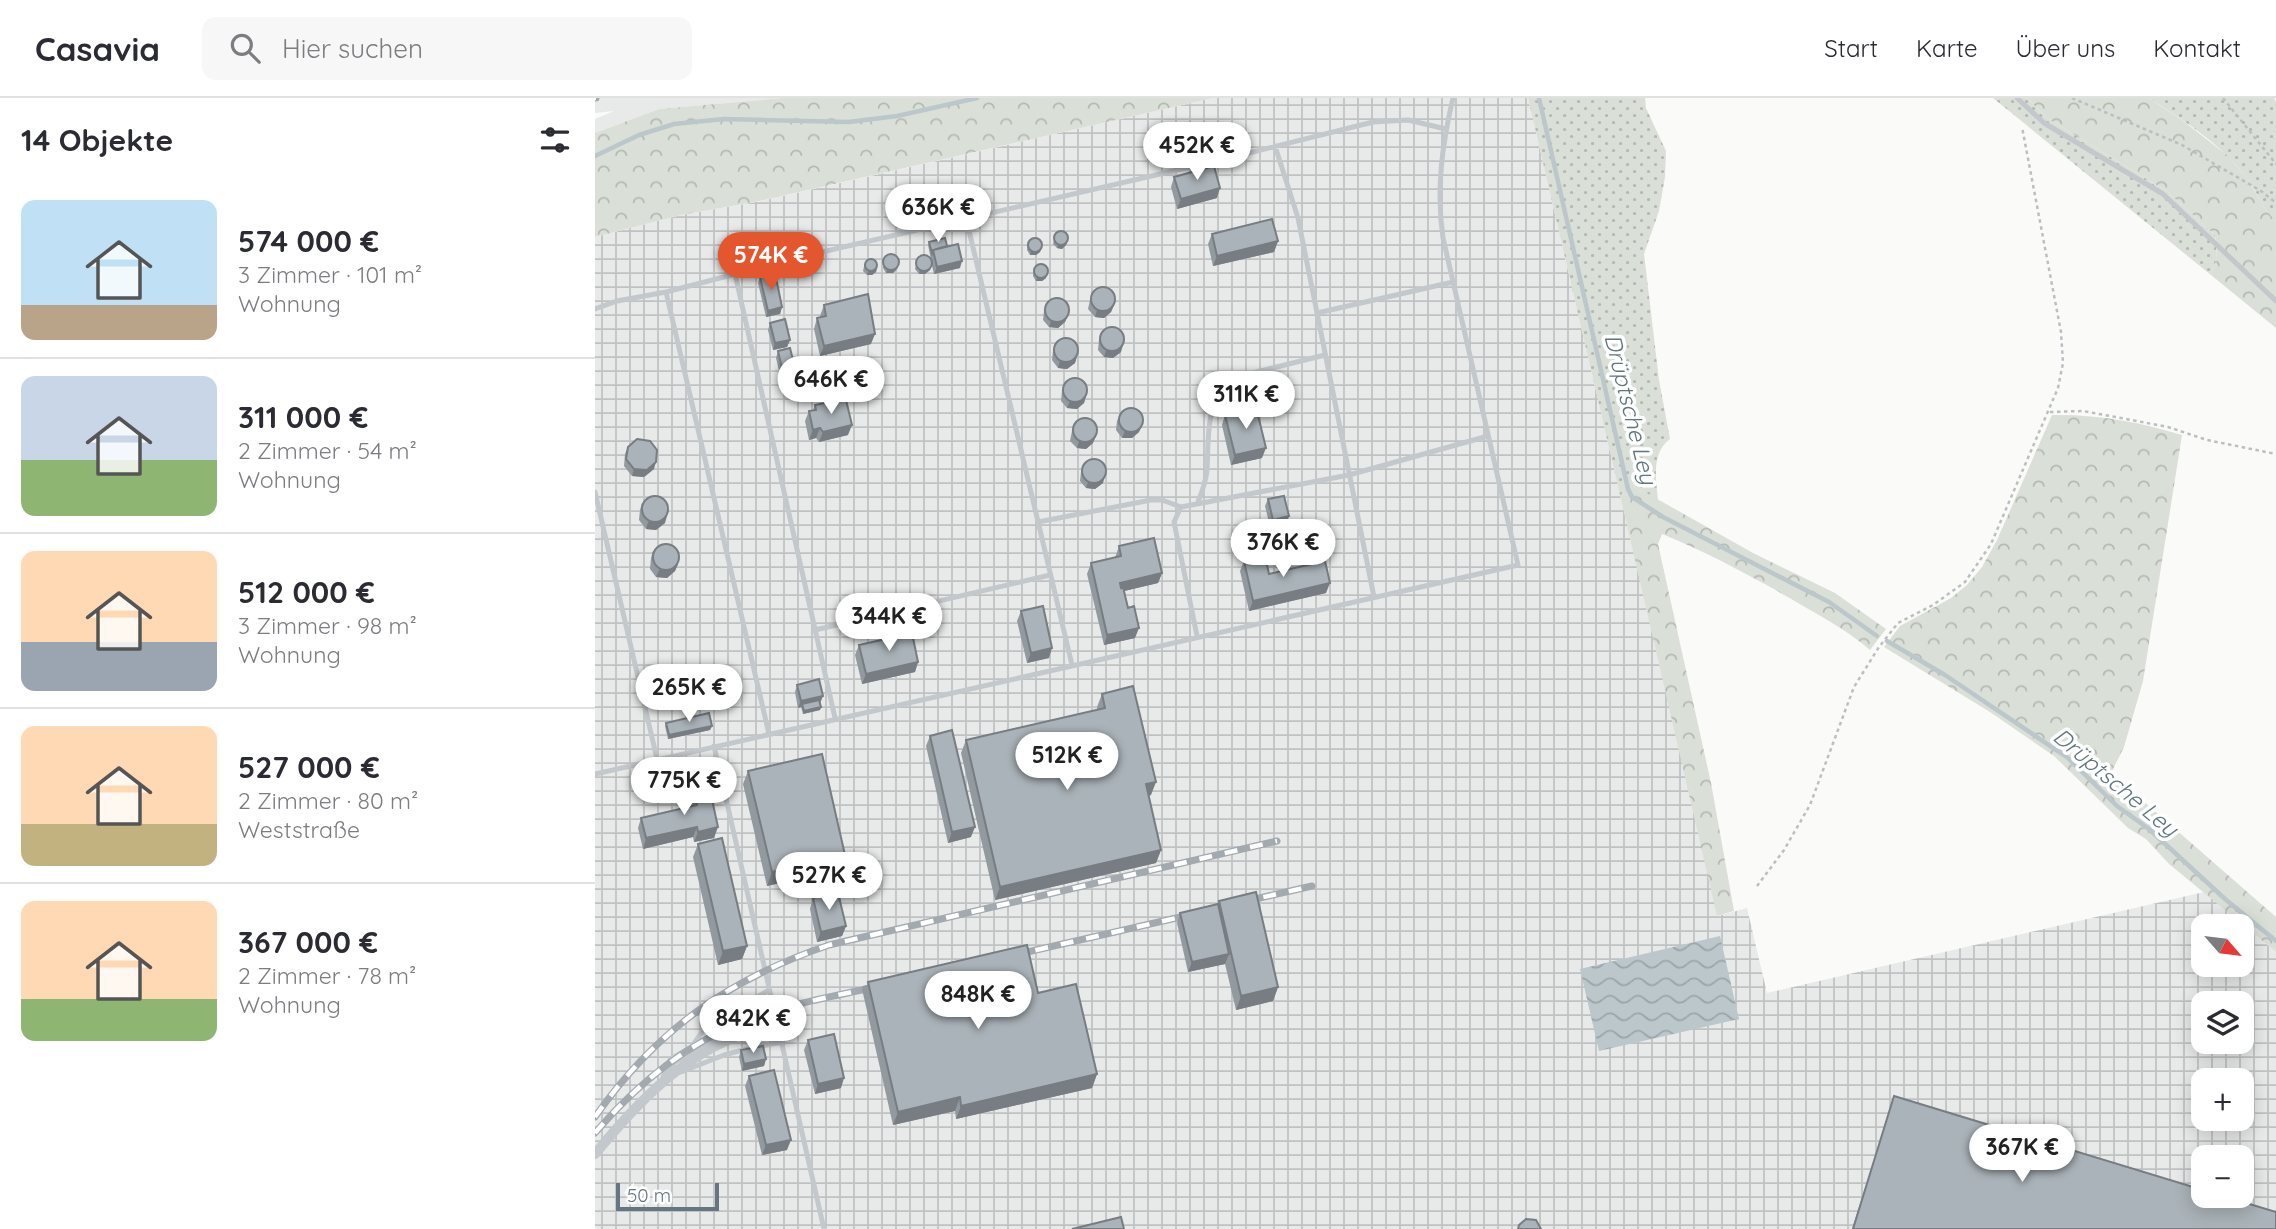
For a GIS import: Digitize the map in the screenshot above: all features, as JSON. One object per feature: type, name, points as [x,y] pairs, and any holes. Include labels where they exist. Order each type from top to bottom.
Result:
[{"type":"street","points":[[665,1079],[671,1061],[773,1006]]},
{"type":"street","points":[[595,1154],[628,1114],[665,1079],[711,1049],[734,1038],[747,1032],[778,1026]]},
{"type":"lane","points":[[595,774],[1518,565],[1453,282],[1439,209],[1441,164],[1453,98]]},
{"type":"lane","points":[[2017,98],[2044,123],[2162,194],[2276,301]]},
{"type":"lane","points":[[595,310],[617,301],[666,292],[1373,121],[1394,119],[1446,129]]},
{"type":"lane","points":[[1275,146],[1293,198],[1374,597]]},
{"type":"lane","points":[[966,218],[1072,664]]},
{"type":"lane","points":[[735,274],[835,718]]},
{"type":"lane","points":[[1317,313],[1453,282]]},
{"type":"lane","points":[[666,292],[769,734]]},
{"type":"lane","points":[[1198,502],[1207,472],[1207,446],[1213,406],[1227,382],[1236,377],[1325,355]]},
{"type":"lane","points":[[1038,522],[1151,500],[1170,502],[1181,507],[1349,475],[1488,436]]},
{"type":"lane","points":[[595,492],[657,759]]},
{"type":"lane","points":[[1181,507],[1174,522],[1197,636]]},
{"type":"lane","points":[[815,630],[1050,575]]},
{"type":"lane","points":[[715,746],[824,1229]]},
{"type":"lane","points":[[692,1048],[704,1030],[769,990]]},
{"type":"lane","points":[[665,1079],[724,1055],[782,1042]]},
{"type":"path","points":[[2072,98],[2182,145],[2261,191],[2276,203]]},
{"type":"path","points":[[2223,98],[2276,164]]},
{"type":"path","points":[[1757,886],[1784,850],[1810,805],[1854,687],[1866,667],[1898,623],[1950,594],[1965,582],[1980,563],[2050,412],[2062,376],[2063,349],[2022,127]]},
{"type":"path","points":[[2050,412],[2083,411],[2121,418],[2276,454]]},
{"type":"shaded area","points":[[595,98],[783,98],[659,109],[595,133],[595,119],[614,111],[595,113]]},
{"type":"shaded area","points":[[1213,98],[1528,98],[1718,916],[1747,908],[1767,993],[2204,892],[2230,914],[2191,914],[2191,977],[2254,977],[2254,934],[2276,952],[2276,1229],[595,1229],[595,237],[681,215],[756,202]]},
{"type":"green space","points":[[783,98],[1213,98],[755,202],[681,215],[595,237],[595,133],[659,109]]},
{"type":"green space","points":[[1528,98],[1645,98],[1646,108],[1666,151],[1659,211],[1644,254],[1659,380],[1670,439],[1657,459],[1658,500],[1643,491],[1620,495]]},
{"type":"green space","points":[[1993,98],[2027,98],[2047,118],[2168,192],[2215,235],[2217,259],[2211,275]]},
{"type":"green space","points":[[2027,98],[2149,98],[2228,156],[2247,178],[2276,222],[2276,328],[2211,275],[2217,259],[2215,235],[2168,192],[2047,118]]},
{"type":"green space","points":[[2149,98],[2274,98],[2276,222],[2246,177],[2225,154],[2201,133]]},
{"type":"green space","points":[[2052,415],[2118,420],[2182,435],[2143,681],[2124,747],[2111,773],[2276,917],[2276,952],[2254,934],[2254,914],[2230,914],[2169,864],[2146,839],[2128,828],[2054,756],[1990,712],[1884,647],[1900,626],[1951,598],[1967,585],[1982,567],[1997,540]]},
{"type":"green space","points":[[1643,491],[1753,553],[1835,593],[1886,629],[1870,650],[1843,630],[1777,591],[1712,556],[1662,534],[1658,544],[1711,783],[1734,911],[1717,916],[1620,495]]},
{"type":"water","points":[[1720,936],[1739,1019],[1599,1051],[1580,969]]},
{"type":"building","points":[[1214,166],[1220,188],[1181,199],[1174,177]]},
{"type":"building","points":[[1272,219],[1278,241],[1217,256],[1212,234]]},
{"type":"building","points":[[1061,231],[1066,233],[1066,243],[1061,245],[1056,243],[1054,238],[1056,233]]},
{"type":"building","points":[[945,238],[947,246],[933,250],[932,253],[929,242]]},
{"type":"building","points":[[1035,238],[1040,240],[1040,250],[1035,252],[1030,250],[1028,245],[1030,240]]},
{"type":"building","points":[[958,244],[962,261],[937,267],[933,250]]},
{"type":"building","points":[[891,254],[899,262],[891,270],[883,262]]},
{"type":"building","points":[[924,255],[932,263],[924,271],[916,263]]},
{"type":"building","points":[[866,260],[876,260],[876,270],[866,270]]},
{"type":"building","points":[[1041,264],[1046,266],[1046,276],[1041,278],[1036,276],[1034,271],[1036,266]]},
{"type":"building","points":[[775,273],[782,307],[768,311],[760,277]]},
{"type":"building","points":[[1103,287],[1114,294],[1115,299],[1108,310],[1103,311],[1092,304],[1091,299],[1098,288]]},
{"type":"building","points":[[868,294],[875,334],[824,346],[817,318],[826,316],[824,305]]},
{"type":"building","points":[[1057,298],[1068,305],[1069,310],[1062,321],[1057,322],[1046,315],[1045,310],[1052,299]]},
{"type":"building","points":[[785,319],[790,340],[775,343],[770,323]]},
{"type":"building","points":[[1112,327],[1123,334],[1124,339],[1117,350],[1112,351],[1101,344],[1100,339],[1107,328]]},
{"type":"building","points":[[1066,338],[1077,345],[1078,350],[1071,361],[1066,362],[1055,355],[1054,350],[1061,339]]},
{"type":"building","points":[[790,348],[793,360],[800,359],[804,374],[784,377],[778,351]]},
{"type":"building","points":[[1075,378],[1086,385],[1087,390],[1080,401],[1075,402],[1064,395],[1063,390],[1070,379]]},
{"type":"building","points":[[844,399],[852,425],[823,432],[820,428],[813,430],[809,411],[816,410],[815,405]]},
{"type":"building","points":[[1256,407],[1266,448],[1235,455],[1225,415]]},
{"type":"building","points":[[1131,408],[1139,412],[1143,420],[1139,428],[1131,432],[1123,428],[1119,420],[1123,412]]},
{"type":"building","points":[[1085,418],[1096,425],[1097,430],[1090,441],[1085,442],[1074,435],[1073,430],[1080,419]]},
{"type":"building","points":[[637,439],[650,441],[657,450],[656,462],[647,470],[634,469],[626,459],[628,447]]},
{"type":"building","points":[[1094,459],[1105,466],[1106,471],[1099,482],[1094,483],[1083,476],[1082,471],[1089,460]]},
{"type":"building","points":[[655,496],[664,500],[668,509],[664,518],[655,522],[646,518],[642,509],[646,500]]},
{"type":"building","points":[[1284,496],[1289,516],[1273,520],[1268,499]]},
{"type":"building","points":[[1154,538],[1162,573],[1120,583],[1128,608],[1134,606],[1139,628],[1107,635],[1091,563],[1121,556],[1119,546]]},
{"type":"building","points":[[666,544],[675,548],[679,557],[675,566],[666,570],[657,566],[653,557],[657,548]]},
{"type":"building","points":[[1265,556],[1269,574],[1325,561],[1330,583],[1253,601],[1244,561]]},
{"type":"building","points":[[1043,606],[1052,648],[1031,653],[1021,611]]},
{"type":"building","points":[[912,633],[918,662],[866,674],[859,645]]},
{"type":"building","points":[[819,679],[823,696],[801,701],[797,685]]},
{"type":"building","points":[[1133,686],[1156,782],[1146,784],[1161,850],[1000,887],[966,740],[1105,708],[1102,694]]},
{"type":"building","points":[[819,700],[821,707],[804,711],[802,704]]},
{"type":"building","points":[[709,713],[712,726],[669,735],[666,723]]},
{"type":"building","points":[[952,730],[975,827],[952,832],[930,736]]},
{"type":"building","points":[[822,754],[845,855],[772,872],[748,771]]},
{"type":"building","points":[[709,786],[718,827],[698,832],[697,827],[646,838],[641,818],[697,805],[693,790]]},
{"type":"building","points":[[722,838],[747,946],[723,951],[698,844]]},
{"type":"building","points":[[1256,892],[1278,987],[1241,996],[1219,901]]},
{"type":"building","points":[[838,893],[846,926],[821,932],[813,898]]},
{"type":"building","points":[[1218,904],[1229,954],[1192,962],[1180,913]]},
{"type":"building","points":[[1027,945],[1038,993],[1076,984],[1097,1074],[961,1106],[960,1097],[898,1112],[868,982]]},
{"type":"building","points":[[834,1034],[844,1078],[818,1084],[808,1040]]},
{"type":"building","points":[[763,1046],[766,1059],[744,1064],[741,1050]]},
{"type":"building","points":[[774,1070],[791,1140],[766,1145],[749,1076]]},
{"type":"building","points":[[1894,1096],[2191,1186],[2191,1208],[2254,1208],[2254,1205],[2276,1212],[2276,1229],[1853,1229]]},
{"type":"building","points":[[1121,1217],[1124,1229],[1072,1229]]},
{"type":"building","points":[[1526,1219],[1536,1220],[1541,1229],[1518,1229]]},
{"type":"waterway","name":"Drüptsche Ley","points":[[595,156],[639,135],[674,124],[724,119],[849,122],[897,116],[977,98]]},
{"type":"waterway","name":"Drüptsche Ley","points":[[1539,98],[1632,497],[1663,517],[1829,602],[1877,636]]},
{"type":"waterway","name":"Drüptsche Ley","points":[[1887,641],[1945,675],[2068,758],[2117,806],[2149,829],[2225,899],[2276,941]]},
{"type":"railway","points":[[595,1117],[618,1086],[669,1033],[727,991],[793,959],[829,945],[1277,841]]},
{"type":"railway","points":[[1238,903],[1312,886]]},
{"type":"railway","points":[[1010,956],[1198,913]]},
{"type":"railway","points":[[595,1133],[627,1098],[663,1068],[723,1030],[778,1010],[880,986]]}]
